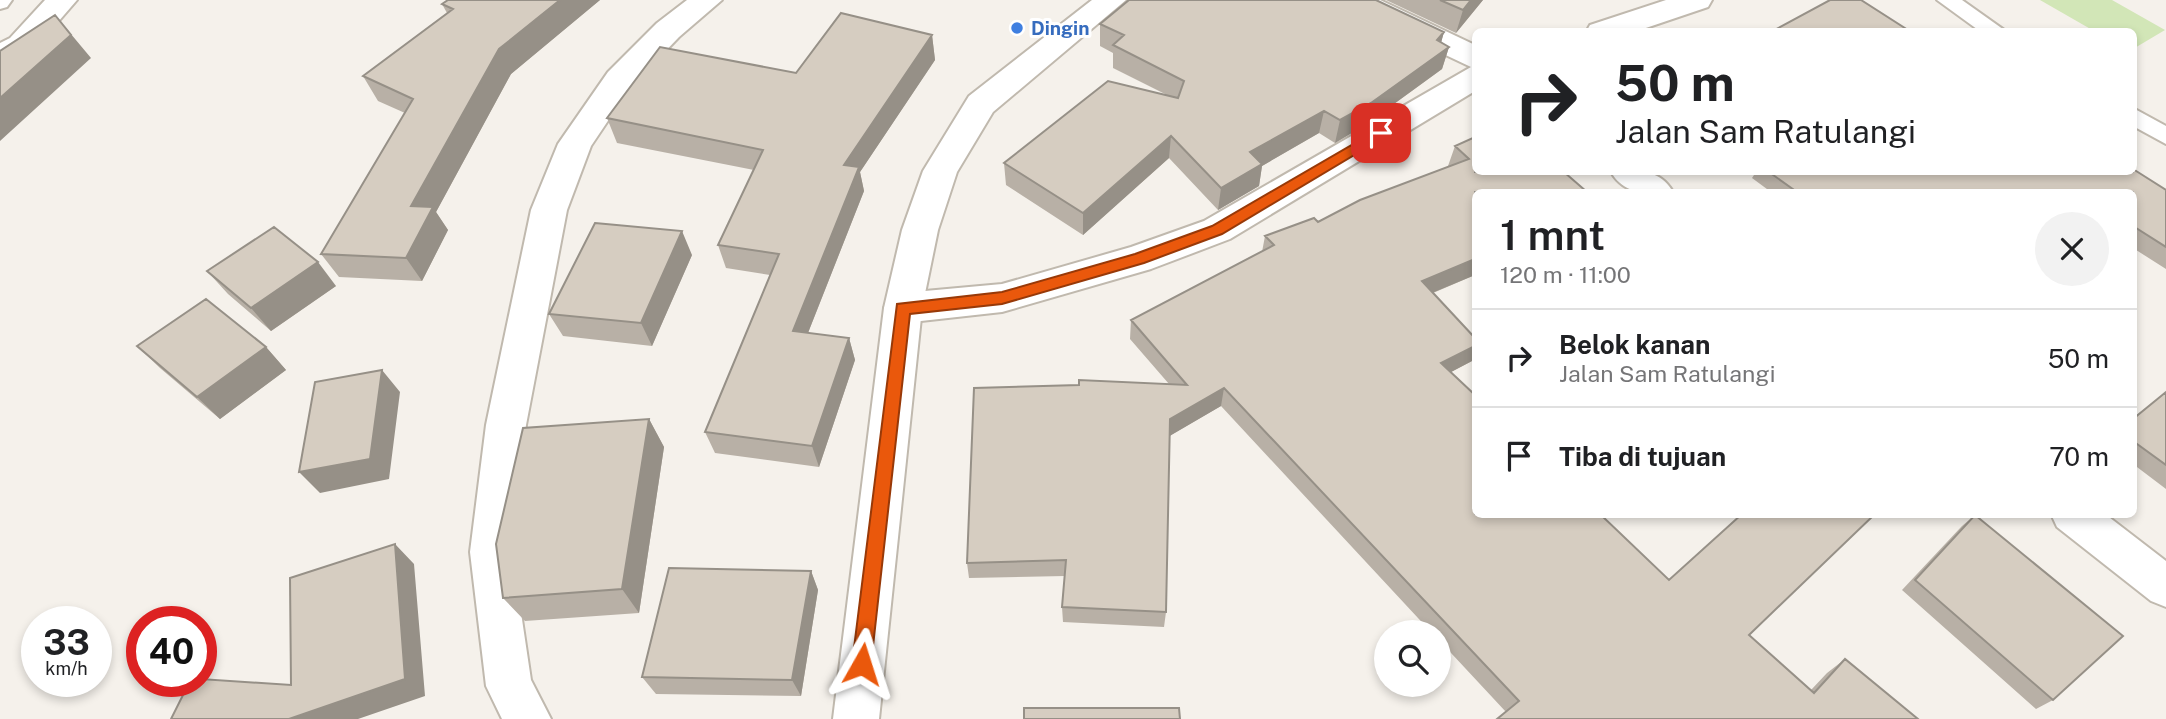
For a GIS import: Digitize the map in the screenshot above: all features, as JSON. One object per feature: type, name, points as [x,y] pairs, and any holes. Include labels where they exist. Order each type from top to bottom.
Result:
[{"type":"street","points":[[0,57],[20,45],[62,0]]},
{"type":"street","points":[[528,719],[509,686],[491,552],[506,425],[528,303],[549,210],[575,144],[620,80],[668,30],[707,0]]},
{"type":"street","points":[[856,719],[903,309],[920,230],[940,171],[981,104],[1111,0]]},
{"type":"street","points":[[1355,0],[1472,57]]},
{"type":"street","points":[[1613,28],[1697,0]]},
{"type":"street","points":[[903,309],[1002,298],[1138,259],[1217,230],[1472,79]]},
{"type":"street","points":[[1632,175],[1652,189]]},
{"type":"street","points":[[2077,518],[2166,587]]},
{"type":"lane","points":[[1947,0],[1991,28]]},
{"type":"lane","points":[[2137,118],[2166,136]]},
{"type":"green space","points":[[2040,0],[2112,0],[2165,30],[2137,47],[2137,28],[2089,28]]},
{"type":"building","points":[[448,0],[560,0],[499,49],[411,206],[433,207],[406,258],[321,254],[413,99],[363,76],[453,9],[442,4]]},
{"type":"building","points":[[1129,0],[1376,0],[1444,32],[1437,40],[1449,47],[1371,103],[1340,120],[1324,111],[1250,152],[1262,164],[1221,188],[1171,136],[1083,213],[1004,163],[1108,81],[1178,98],[1184,81],[1113,45],[1124,35],[1100,24]]},
{"type":"building","points":[[1440,0],[1471,0],[1463,10]]},
{"type":"building","points":[[1830,0],[1861,0],[1905,28],[1778,28]]},
{"type":"building","points":[[841,13],[932,35],[844,165],[859,167],[793,331],[849,338],[812,446],[705,432],[779,254],[718,245],[763,150],[607,118],[660,47],[796,73]]},
{"type":"building","points":[[55,15],[71,35],[0,98],[0,51]]},
{"type":"building","points":[[1472,138],[1472,175],[1567,175],[1584,189],[1472,189],[1472,260],[1422,281],[1472,335],[1472,348],[1441,363],[1472,392],[1472,518],[1604,518],[1669,580],[1738,518],[1871,518],[1749,635],[1814,693],[1845,659],[1918,719],[1497,719],[1519,701],[1451,629],[1451,620],[1443,620],[1224,388],[1170,419],[1166,612],[1062,607],[1066,560],[967,563],[974,388],[1079,385],[1079,380],[1187,385],[1131,320],[1274,245],[1265,236],[1314,218],[1318,222],[1360,200],[1469,159],[1455,146]]},
{"type":"building","points":[[2137,172],[2166,190],[2166,247],[2137,229],[2137,189],[1793,189],[1773,175],[2137,175]]},
{"type":"building","points":[[595,223],[682,231],[641,323],[549,314]]},
{"type":"building","points":[[274,227],[318,262],[251,308],[207,271]]},
{"type":"building","points":[[206,299],[266,347],[197,397],[137,346]]},
{"type":"building","points":[[382,370],[370,459],[299,472],[315,382]]},
{"type":"building","points":[[2166,392],[2166,465],[2137,444],[2137,416]]},
{"type":"building","points":[[649,419],[622,589],[503,598],[496,544],[523,428]]},
{"type":"building","points":[[1972,518],[1979,518],[2123,636],[2053,700],[1915,580]]},
{"type":"building","points":[[395,544],[405,679],[289,719],[171,719],[182,697],[217,697],[217,680],[291,685],[290,578]]},
{"type":"building","points":[[669,568],[811,571],[792,680],[642,677]]},
{"type":"building","points":[[1024,708],[1179,708],[1180,719],[1024,719]]},
{"type":"place","name":"Dingin","points":[[1017,28]]},
{"type":"route","points":[[862,664],[903,309],[1002,298],[1138,259],[1217,230],[1381,133]]}]
